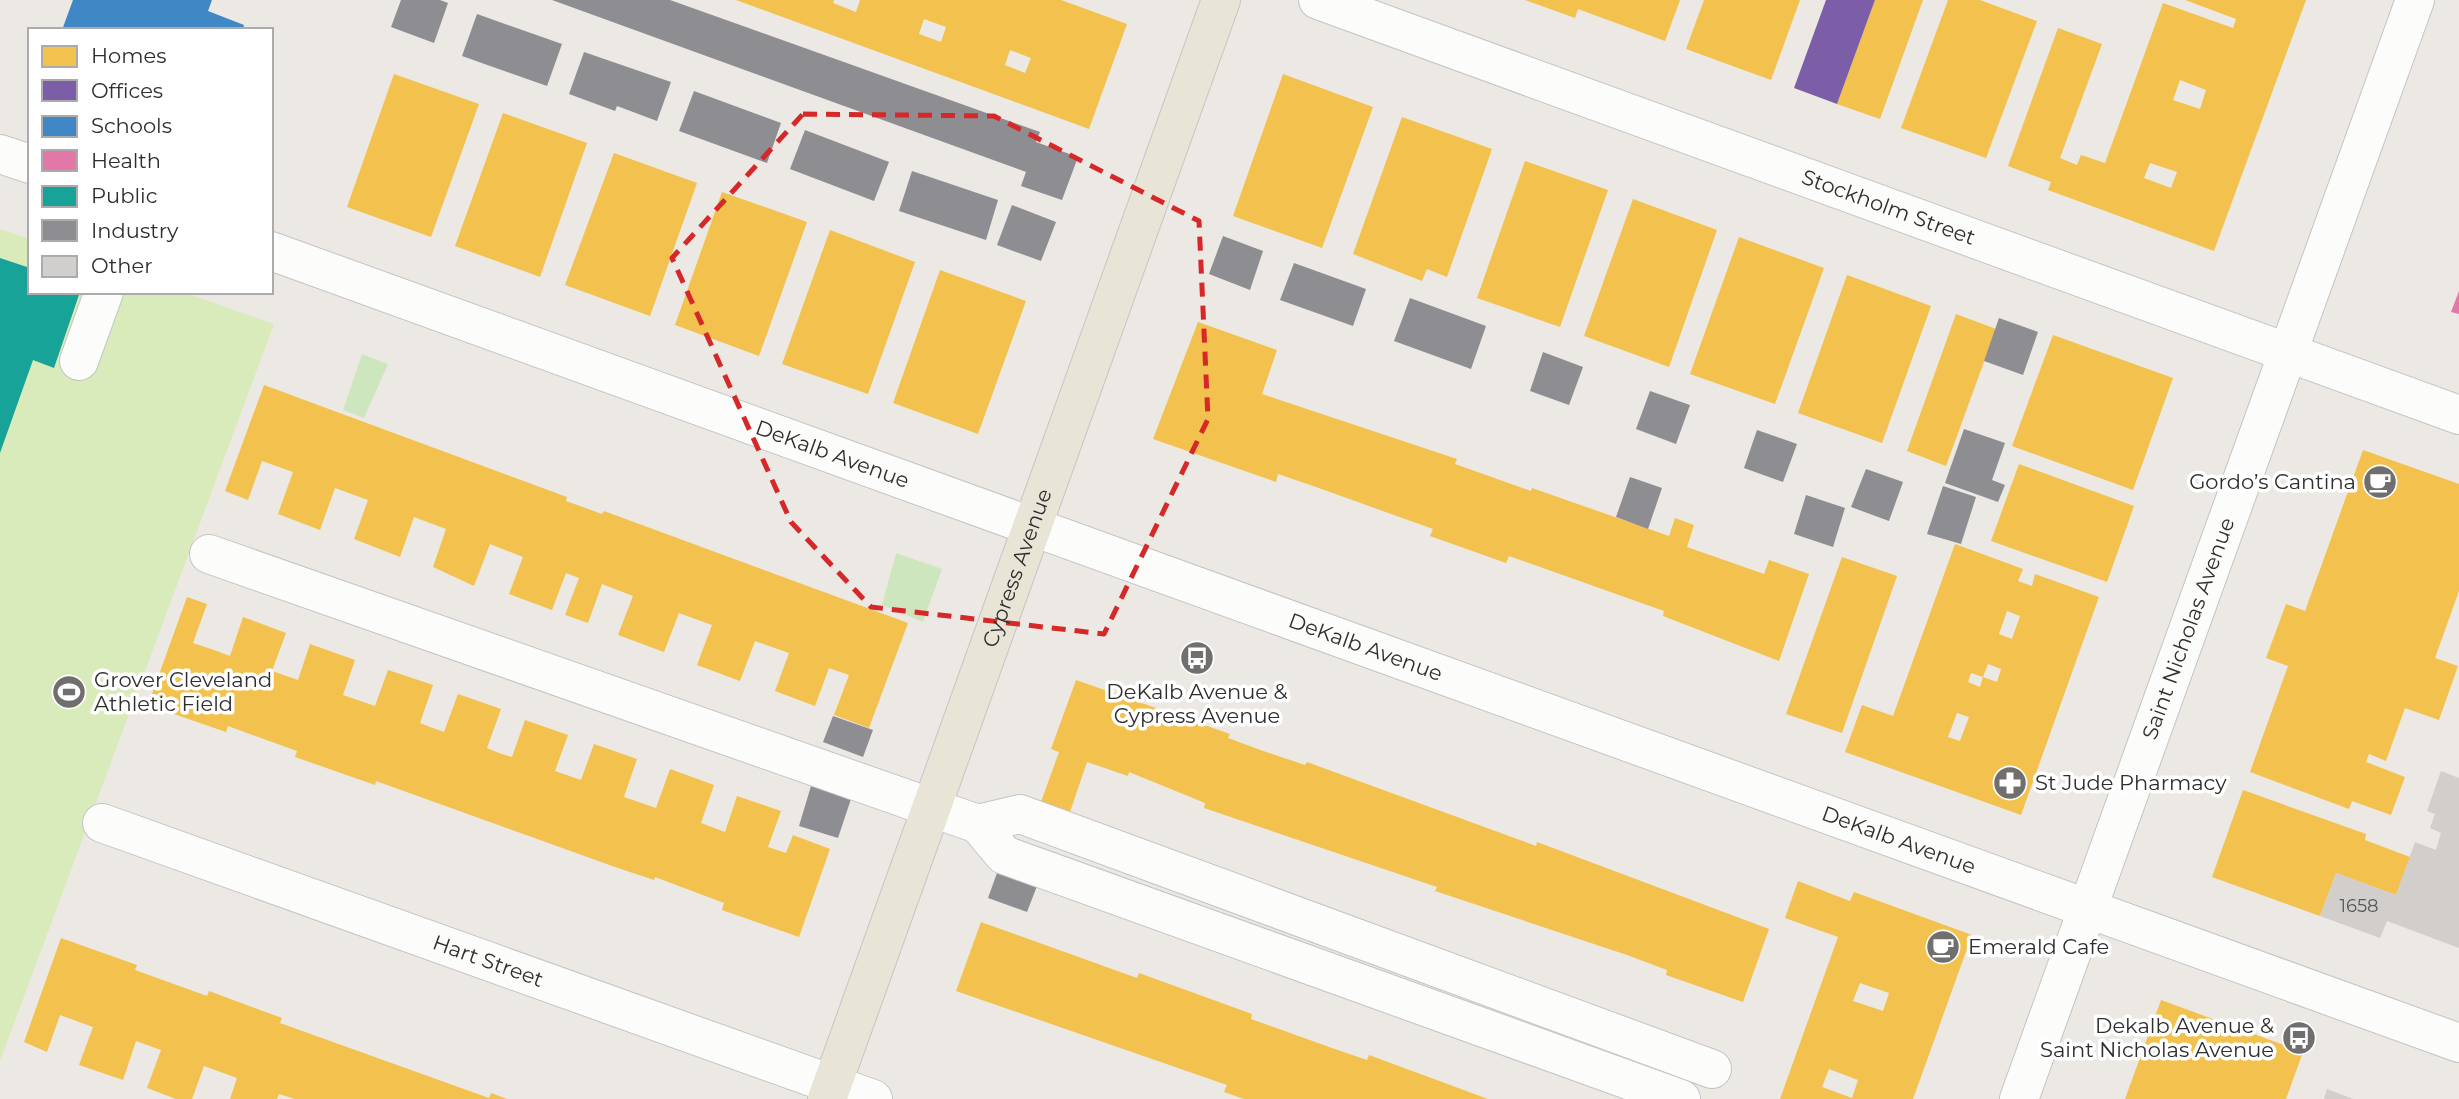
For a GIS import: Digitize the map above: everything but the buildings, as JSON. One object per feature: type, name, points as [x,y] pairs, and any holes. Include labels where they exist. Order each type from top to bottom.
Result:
[{"type":"main road","name":"Cypress Avenue","points":[[829,1092],[1221,0]]},
{"type":"street","name":"Stockholm Street","points":[[1318,0],[2459,415]]},
{"type":"street","name":"Saint Nicholas Avenue","points":[[2019,1099],[2415,0]]},
{"type":"street","points":[[0,153],[28,163]]},
{"type":"street","name":"DeKalb Avenue","points":[[273,252],[2459,1043]]},
{"type":"street","points":[[79,361],[103,294]]},
{"type":"street","points":[[209,554],[978,824],[1004,855],[1681,1099]]},
{"type":"street","points":[[978,824],[1020,814],[1712,1069]]},
{"type":"street","name":"Hart Street","points":[[102,823],[829,1092],[873,1099]]},
{"type":"highlighted area","points":[[803,114],[994,116],[1199,221],[1208,419],[1104,634],[871,607],[791,522],[672,258]]},
{"type":"green space","name":"Grover Cleveland Athletic Field","points":[[0,229],[28,238],[28,294],[189,294],[274,324],[0,1061]]},
{"type":"green space","points":[[362,354],[388,364],[364,418],[343,410]]},
{"type":"green space","points":[[896,553],[942,569],[923,622],[882,605]]},
{"type":"place","name":"Gordo’s Cantina","points":[[2380,482]]},
{"type":"place","name":"DeKalb Avenue & Cypress Avenue","points":[[1197,658]]},
{"type":"place","name":"Grover Cleveland Athletic Field","points":[[69,692]]},
{"type":"place","name":"St Jude Pharmacy","points":[[2010,783]]},
{"type":"place","name":"Emerald Cafe","points":[[1943,947]]},
{"type":"place","name":"Dekalb Avenue & Saint Nicholas Avenue","points":[[2299,1038]]}]
